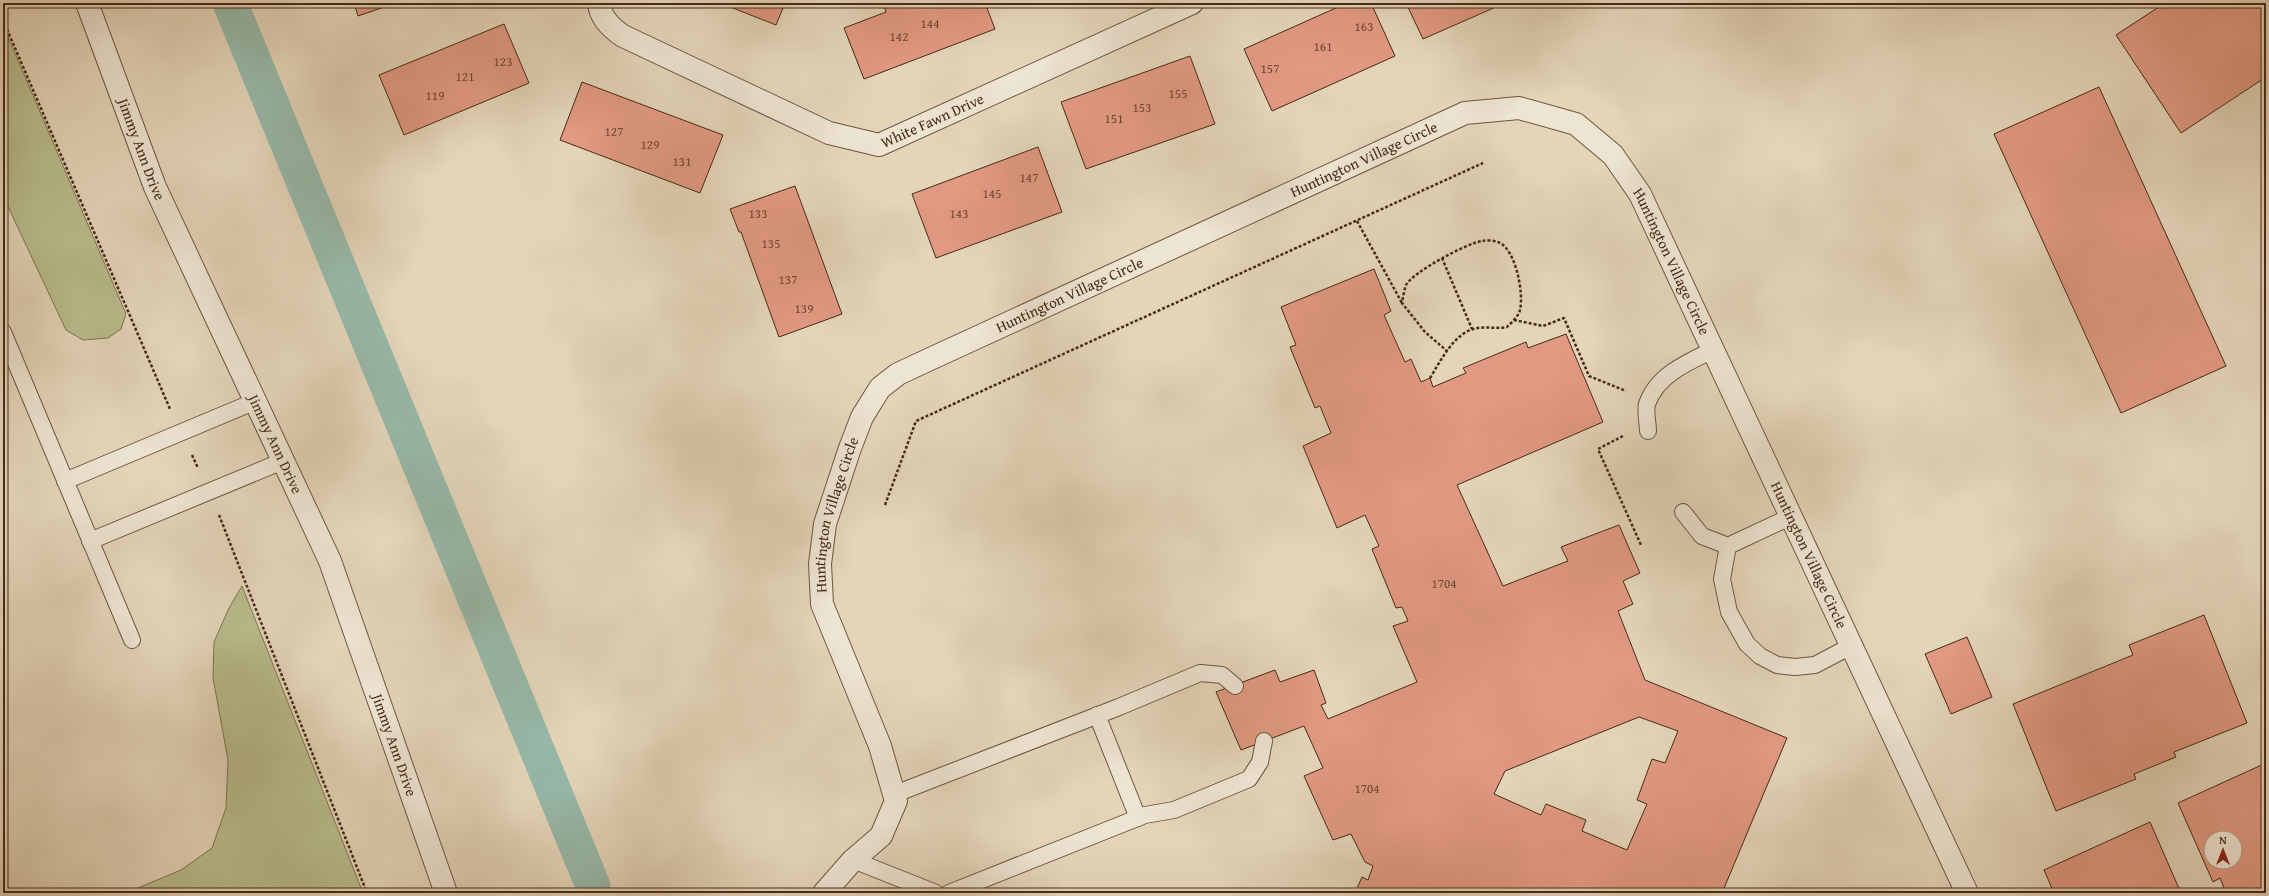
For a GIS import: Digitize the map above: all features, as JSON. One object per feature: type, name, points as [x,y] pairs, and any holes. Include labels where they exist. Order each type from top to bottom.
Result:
[{"type":"street","name":"Jimmy Ann Drive","points":[[87,3],[155,187],[330,561],[446,893]]},
{"type":"street","name":"White Fawn Drive","points":[[599,3],[599,8],[608,25],[623,36],[829,133],[879,145],[1192,3]]},
{"type":"street","name":"Huntington Village Circle","points":[[824,893],[854,860],[881,836],[896,801],[880,746],[822,604],[820,564],[825,524],[850,448],[862,417],[880,388],[898,374],[1465,113],[1519,108],[1576,124],[1613,155],[1640,194],[1967,893]]},
{"type":"lane","points":[[3,332],[132,640]]},
{"type":"lane","points":[[1648,431],[1647,404],[1660,383],[1678,367],[1713,350]]},
{"type":"lane","points":[[65,481],[256,401]]},
{"type":"lane","points":[[90,541],[283,461]]},
{"type":"lane","points":[[1683,512],[1702,536],[1728,546],[1790,516]]},
{"type":"lane","points":[[1728,546],[1722,580],[1729,612],[1747,644],[1760,656],[1777,665],[1795,667],[1815,665],[1851,646]]},
{"type":"lane","points":[[895,794],[1200,673],[1222,675],[1235,686]]},
{"type":"lane","points":[[1097,715],[1138,818]]},
{"type":"lane","points":[[949,893],[1145,815],[1174,810],[1249,779],[1260,762],[1264,741]]},
{"type":"lane","points":[[854,860],[936,893]]},
{"type":"path","points":[[884,505],[916,422],[1483,163]]},
{"type":"path","points":[[1357,221],[1402,303],[1425,332],[1447,351]]},
{"type":"path","points":[[1402,303],[1407,284],[1419,273],[1442,258],[1481,241],[1490,240],[1500,243],[1507,249],[1511,257],[1519,279],[1522,302],[1514,320],[1507,327],[1472,329],[1447,351],[1430,378]]},
{"type":"path","points":[[1442,258],[1472,329]]},
{"type":"path","points":[[1514,320],[1543,326],[1564,318],[1589,376],[1626,391]]},
{"type":"green space","points":[[3,25],[126,314],[121,329],[108,338],[83,340],[66,330],[3,196]]},
{"type":"green space","points":[[242,586],[363,893],[126,893],[181,870],[212,848],[226,808],[228,760],[213,678],[214,642],[229,608]]},
{"type":"building","points":[[354,3],[396,3],[358,16]]},
{"type":"building","points":[[720,3],[785,3],[776,25]]},
{"type":"building","points":[[883,3],[985,3],[995,29],[864,79],[844,28],[886,12]]},
{"type":"building","points":[[1347,3],[1371,3],[1395,56],[1272,111],[1244,49]]},
{"type":"building","points":[[1406,3],[1505,3],[1423,39]]},
{"type":"building","points":[[1773,3],[1786,3],[1775,8]]},
{"type":"building","points":[[2165,3],[2266,3],[2266,77],[2181,133],[2116,35]]},
{"type":"building","points":[[504,24],[529,83],[404,135],[379,75]]},
{"type":"building","points":[[1190,56],[1215,124],[1086,169],[1061,102]]},
{"type":"building","points":[[582,82],[723,135],[700,193],[560,140]]},
{"type":"building","points":[[2099,87],[2226,366],[2121,413],[1994,134]]},
{"type":"building","points":[[1038,147],[1062,212],[936,258],[912,194]]},
{"type":"building","points":[[795,186],[842,314],[779,337],[741,232],[739,232],[730,209]]},
{"type":"building","points":[[1374,269],[1391,311],[1384,315],[1405,362],[1411,359],[1421,382],[1430,378],[1433,387],[1466,373],[1463,368],[1526,342],[1528,348],[1566,334],[1603,422],[1457,485],[1503,586],[1568,561],[1561,547],[1619,525],[1640,573],[1623,581],[1633,604],[1618,611],[1645,680],[1787,738],[1722,893],[1355,893],[1362,877],[1368,880],[1373,866],[1365,862],[1351,834],[1333,840],[1304,776],[1323,768],[1304,726],[1241,750],[1216,692],[1275,670],[1280,682],[1314,670],[1326,703],[1321,705],[1328,719],[1417,682],[1393,626],[1408,621],[1402,607],[1396,608],[1372,549],[1379,546],[1365,515],[1337,528],[1303,446],[1331,433],[1320,406],[1315,408],[1290,347],[1296,345],[1281,307]],"holes":[[[1639,717],[1678,731],[1665,763],[1652,759],[1637,800],[1647,804],[1627,850],[1582,831],[1586,820],[1546,804],[1541,815],[1494,794],[1505,771]]]},
{"type":"building","points":[[2204,615],[2247,723],[2174,752],[2176,757],[2134,774],[2136,779],[2056,811],[2013,704],[2133,655],[2129,645]]},
{"type":"building","points":[[1967,637],[1992,697],[1951,714],[1925,654]]},
{"type":"building","points":[[2266,763],[2266,893],[2226,893],[2220,878],[2213,882],[2208,870],[2243,870],[2243,830],[2203,830],[2203,859],[2178,803]]},
{"type":"building","points":[[2150,822],[2181,893],[2054,893],[2044,870]]},
{"type":"waterway","points":[[230,3],[593,886]]}]
